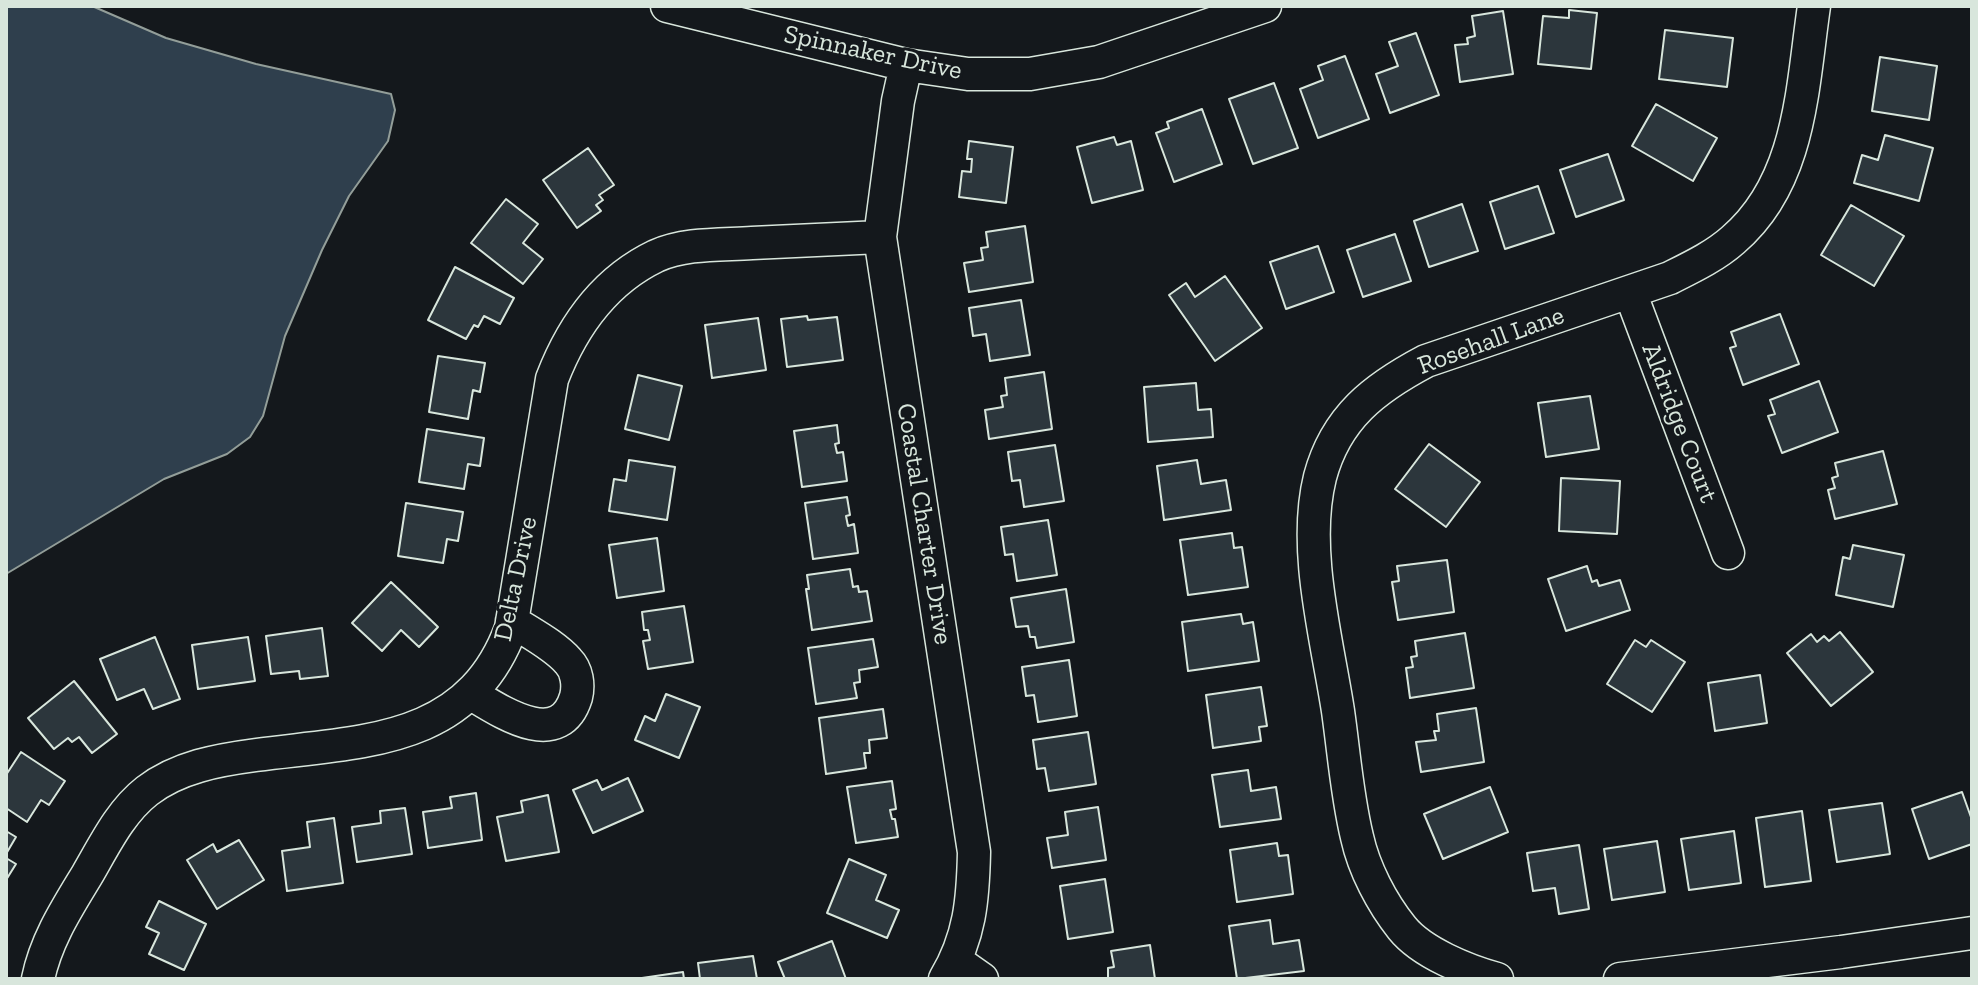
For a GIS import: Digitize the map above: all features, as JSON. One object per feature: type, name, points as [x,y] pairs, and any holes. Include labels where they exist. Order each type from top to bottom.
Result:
[{"type":"street","name":"Spinnaker Drive","points":[[667,6],[744,15],[906,65],[968,74],[1030,74],[1099,62],[1157,45],[1265,6]]},
{"type":"street","name":"Rosehall Lane","points":[[1497,979],[1470,972],[1404,931],[1376,887],[1357,838],[1317,573],[1314,521],[1321,476],[1338,435],[1361,403],[1391,379],[1426,361],[1663,281],[1700,263],[1734,240],[1768,201],[1790,154],[1814,6]]},
{"type":"street","name":"Coastal Charter Drive","points":[[906,65],[898,101],[880,237],[974,852],[973,895],[966,936],[950,970]]},
{"type":"street","name":"Delta Drive","points":[[38,979],[56,926],[123,814],[147,791],[183,770],[224,759],[383,738],[418,728],[470,693],[499,659],[512,621],[552,379],[566,342],[590,308],[622,277],[656,256],[689,246],[880,237]]},
{"type":"street","name":"Aldridge Court","points":[[1630,292],[1728,553]]},
{"type":"street","points":[[470,693],[509,717],[542,725],[563,717],[572,706],[577,692],[571,663],[512,621]]},
{"type":"street","points":[[1620,979],[1842,966],[1972,933]]},
{"type":"street","points":[[950,970],[982,979]]},
{"type":"water","points":[[6,6],[92,6],[166,38],[256,64],[391,94],[395,110],[388,141],[349,196],[322,250],[285,336],[263,416],[250,437],[227,454],[164,479],[6,574]]},
{"type":"building","points":[[1569,10],[1597,13],[1591,69],[1538,64],[1543,16],[1569,18]]},
{"type":"building","points":[[1503,11],[1513,74],[1460,82],[1455,45],[1468,44],[1467,38],[1475,36],[1472,16]]},
{"type":"building","points":[[1665,30],[1733,38],[1727,87],[1659,79]]},
{"type":"building","points":[[1416,33],[1439,95],[1390,113],[1376,74],[1398,66],[1389,42]]},
{"type":"building","points":[[1345,56],[1369,119],[1318,138],[1300,89],[1323,80],[1318,66]]},
{"type":"building","points":[[1880,57],[1937,66],[1929,120],[1872,111]]},
{"type":"building","points":[[1274,83],[1298,148],[1253,164],[1229,99]]},
{"type":"building","points":[[1656,104],[1717,138],[1693,181],[1632,146]]},
{"type":"building","points":[[1202,109],[1222,164],[1174,182],[1156,133],[1169,128],[1167,122]]},
{"type":"building","points":[[1885,135],[1933,148],[1919,201],[1854,183],[1862,155],[1878,160]]},
{"type":"building","points":[[1114,137],[1117,145],[1131,141],[1143,190],[1092,203],[1077,147]]},
{"type":"building","points":[[969,141],[1013,147],[1006,203],[959,197],[962,171],[971,172],[972,159],[967,159]]},
{"type":"building","points":[[588,148],[614,185],[599,195],[603,200],[596,205],[601,211],[577,228],[543,180]]},
{"type":"building","points":[[1608,154],[1624,200],[1576,217],[1560,170]]},
{"type":"building","points":[[1538,186],[1554,233],[1505,249],[1490,202]]},
{"type":"building","points":[[506,199],[538,224],[523,243],[543,259],[523,284],[471,243]]},
{"type":"building","points":[[1462,204],[1478,251],[1429,267],[1414,221]]},
{"type":"building","points":[[1851,205],[1904,236],[1874,286],[1821,255]]},
{"type":"building","points":[[1025,226],[1033,282],[969,292],[964,263],[983,260],[981,248],[988,247],[986,232]]},
{"type":"building","points":[[1395,234],[1411,281],[1363,297],[1347,250]]},
{"type":"building","points":[[1318,246],[1334,292],[1286,309],[1270,262]]},
{"type":"building","points":[[455,267],[514,298],[500,324],[484,316],[466,339],[428,320]]},
{"type":"building","points":[[1225,276],[1262,328],[1215,361],[1169,295],[1186,283],[1195,297]]},
{"type":"building","points":[[1021,300],[1030,355],[990,361],[986,334],[973,336],[969,308]]},
{"type":"building","points":[[1780,314],[1799,364],[1743,385],[1730,348],[1736,346],[1731,332]]},
{"type":"building","points":[[807,316],[808,320],[837,317],[843,360],[787,367],[781,319]]},
{"type":"building","points":[[758,318],[766,370],[712,378],[705,325]]},
{"type":"building","points":[[438,356],[485,363],[480,392],[473,390],[468,419],[429,412]]},
{"type":"building","points":[[1044,372],[1052,429],[989,439],[985,410],[1003,407],[1001,396],[1007,395],[1005,378]]},
{"type":"building","points":[[638,375],[682,386],[669,440],[625,429]]},
{"type":"building","points":[[1819,381],[1838,432],[1782,453],[1768,416],[1775,414],[1770,400]]},
{"type":"building","points":[[1196,383],[1198,410],[1211,409],[1213,437],[1148,442],[1144,387]]},
{"type":"building","points":[[1590,396],[1599,449],[1546,457],[1538,403]]},
{"type":"building","points":[[837,425],[839,443],[835,444],[837,453],[843,452],[847,481],[802,487],[794,431]]},
{"type":"building","points":[[427,429],[484,438],[480,466],[468,464],[464,489],[419,482]]},
{"type":"building","points":[[1429,444],[1480,482],[1446,527],[1395,489]]},
{"type":"building","points":[[1055,445],[1064,501],[1024,507],[1020,480],[1012,481],[1008,452]]},
{"type":"building","points":[[1883,451],[1897,504],[1835,519],[1828,490],[1835,488],[1832,478],[1838,476],[1835,463]]},
{"type":"building","points":[[629,460],[675,467],[667,520],[609,511],[614,479],[626,481]]},
{"type":"building","points":[[1197,460],[1201,484],[1226,480],[1231,510],[1164,520],[1157,466]]},
{"type":"building","points":[[1561,478],[1620,481],[1617,534],[1559,531]]},
{"type":"building","points":[[847,497],[850,515],[846,516],[848,526],[854,524],[858,553],[813,559],[805,503]]},
{"type":"building","points":[[406,503],[463,512],[458,541],[447,539],[443,563],[398,556]]},
{"type":"building","points":[[1048,520],[1057,575],[1017,581],[1013,554],[1005,555],[1001,527]]},
{"type":"building","points":[[1232,533],[1234,548],[1242,547],[1248,587],[1188,595],[1180,540]]},
{"type":"building","points":[[657,538],[664,591],[617,598],[609,545]]},
{"type":"building","points":[[1853,545],[1904,555],[1893,607],[1836,595],[1843,557],[1850,559]]},
{"type":"building","points":[[1447,560],[1454,612],[1398,620],[1392,582],[1399,581],[1397,566]]},
{"type":"building","points":[[1587,566],[1592,582],[1597,580],[1599,586],[1620,580],[1630,610],[1566,631],[1548,579]]},
{"type":"building","points":[[850,569],[853,587],[858,586],[859,592],[867,591],[872,621],[812,630],[807,575]]},
{"type":"building","points":[[391,582],[438,627],[419,647],[401,630],[382,651],[352,623]]},
{"type":"building","points":[[1066,589],[1074,642],[1037,648],[1028,626],[1016,627],[1011,598]]},
{"type":"building","points":[[684,606],[693,662],[648,669],[643,641],[650,640],[648,630],[644,630],[642,612]]},
{"type":"building","points":[[1241,614],[1243,624],[1253,622],[1259,661],[1188,671],[1182,622]]},
{"type":"building","points":[[322,628],[328,676],[300,679],[299,671],[271,674],[266,636]]},
{"type":"building","points":[[1840,632],[1873,672],[1831,706],[1787,653],[1811,634],[1817,642],[1824,636],[1829,641]]},
{"type":"building","points":[[1465,633],[1474,688],[1410,698],[1406,668],[1413,667],[1411,657],[1417,656],[1415,641]]},
{"type":"building","points":[[155,637],[180,699],[153,709],[144,689],[117,700],[100,659]]},
{"type":"building","points":[[248,637],[255,681],[198,689],[192,645]]},
{"type":"building","points":[[873,639],[878,667],[859,670],[860,682],[854,683],[857,698],[816,704],[808,648]]},
{"type":"building","points":[[1635,640],[1646,647],[1651,640],[1685,662],[1652,712],[1607,684]]},
{"type":"building","points":[[1069,660],[1077,716],[1038,722],[1034,695],[1026,696],[1022,667]]},
{"type":"building","points":[[1760,675],[1767,723],[1715,731],[1708,683]]},
{"type":"building","points":[[74,681],[117,734],[92,753],[79,737],[72,742],[68,738],[54,749],[28,718]]},
{"type":"building","points":[[1261,687],[1267,726],[1259,727],[1261,741],[1213,748],[1206,695]]},
{"type":"building","points":[[666,694],[700,707],[679,758],[635,740],[645,716],[655,721]]},
{"type":"building","points":[[1476,708],[1484,762],[1421,772],[1416,742],[1436,740],[1434,731],[1439,731],[1437,714]]},
{"type":"building","points":[[883,709],[887,738],[869,740],[870,753],[864,753],[866,768],[826,774],[819,718]]},
{"type":"building","points":[[1088,732],[1096,784],[1049,791],[1045,768],[1037,769],[1033,740]]},
{"type":"building","points":[[21,752],[65,781],[49,805],[41,800],[27,822],[6,808],[6,775]]},
{"type":"building","points":[[1248,770],[1251,791],[1276,787],[1281,819],[1220,827],[1212,775]]},
{"type":"building","points":[[628,778],[643,811],[593,833],[573,790],[597,780],[602,790]]},
{"type":"building","points":[[892,781],[896,809],[890,810],[898,837],[856,843],[847,787]]},
{"type":"building","points":[[1490,787],[1508,832],[1443,859],[1424,814]]},
{"type":"building","points":[[1962,792],[1972,820],[1972,844],[1929,859],[1912,809]]},
{"type":"building","points":[[476,793],[482,840],[428,848],[423,812],[452,808],[450,797]]},
{"type":"building","points":[[548,795],[559,852],[506,861],[497,817],[523,812],[521,801]]},
{"type":"building","points":[[1882,803],[1890,854],[1837,862],[1829,810]]},
{"type":"building","points":[[1098,807],[1106,860],[1052,868],[1047,838],[1068,835],[1065,812]]},
{"type":"building","points":[[405,808],[412,854],[357,862],[352,827],[381,823],[380,811]]},
{"type":"building","points":[[1802,811],[1811,881],[1765,887],[1756,818]]},
{"type":"building","points":[[334,818],[343,883],[287,891],[282,851],[310,847],[307,822]]},
{"type":"building","points":[[6,831],[16,837],[6,854]]},
{"type":"building","points":[[1734,831],[1741,883],[1689,890],[1681,839]]},
{"type":"building","points":[[239,840],[264,880],[217,909],[187,860],[213,844],[217,852]]},
{"type":"building","points":[[1657,841],[1665,892],[1612,900],[1604,849]]},
{"type":"building","points":[[1277,843],[1279,856],[1288,855],[1293,894],[1237,902],[1230,850]]},
{"type":"building","points":[[1579,845],[1589,909],[1559,914],[1555,888],[1533,891],[1527,853]]},
{"type":"building","points":[[6,858],[16,864],[6,880]]},
{"type":"building","points":[[849,859],[886,875],[876,900],[899,910],[887,938],[827,913]]},
{"type":"building","points":[[1105,879],[1113,932],[1068,939],[1060,886]]},
{"type":"building","points":[[159,901],[206,924],[184,970],[149,954],[159,933],[146,927]]},
{"type":"building","points":[[1270,920],[1273,944],[1299,940],[1304,971],[1237,979],[1229,926]]},
{"type":"building","points":[[832,941],[846,979],[785,979],[778,962]]},
{"type":"building","points":[[1150,945],[1155,979],[1108,979],[1108,968],[1114,967],[1111,951]]},
{"type":"building","points":[[753,956],[757,979],[700,979],[698,963]]},
{"type":"building","points":[[683,972],[684,979],[635,979]]}]
